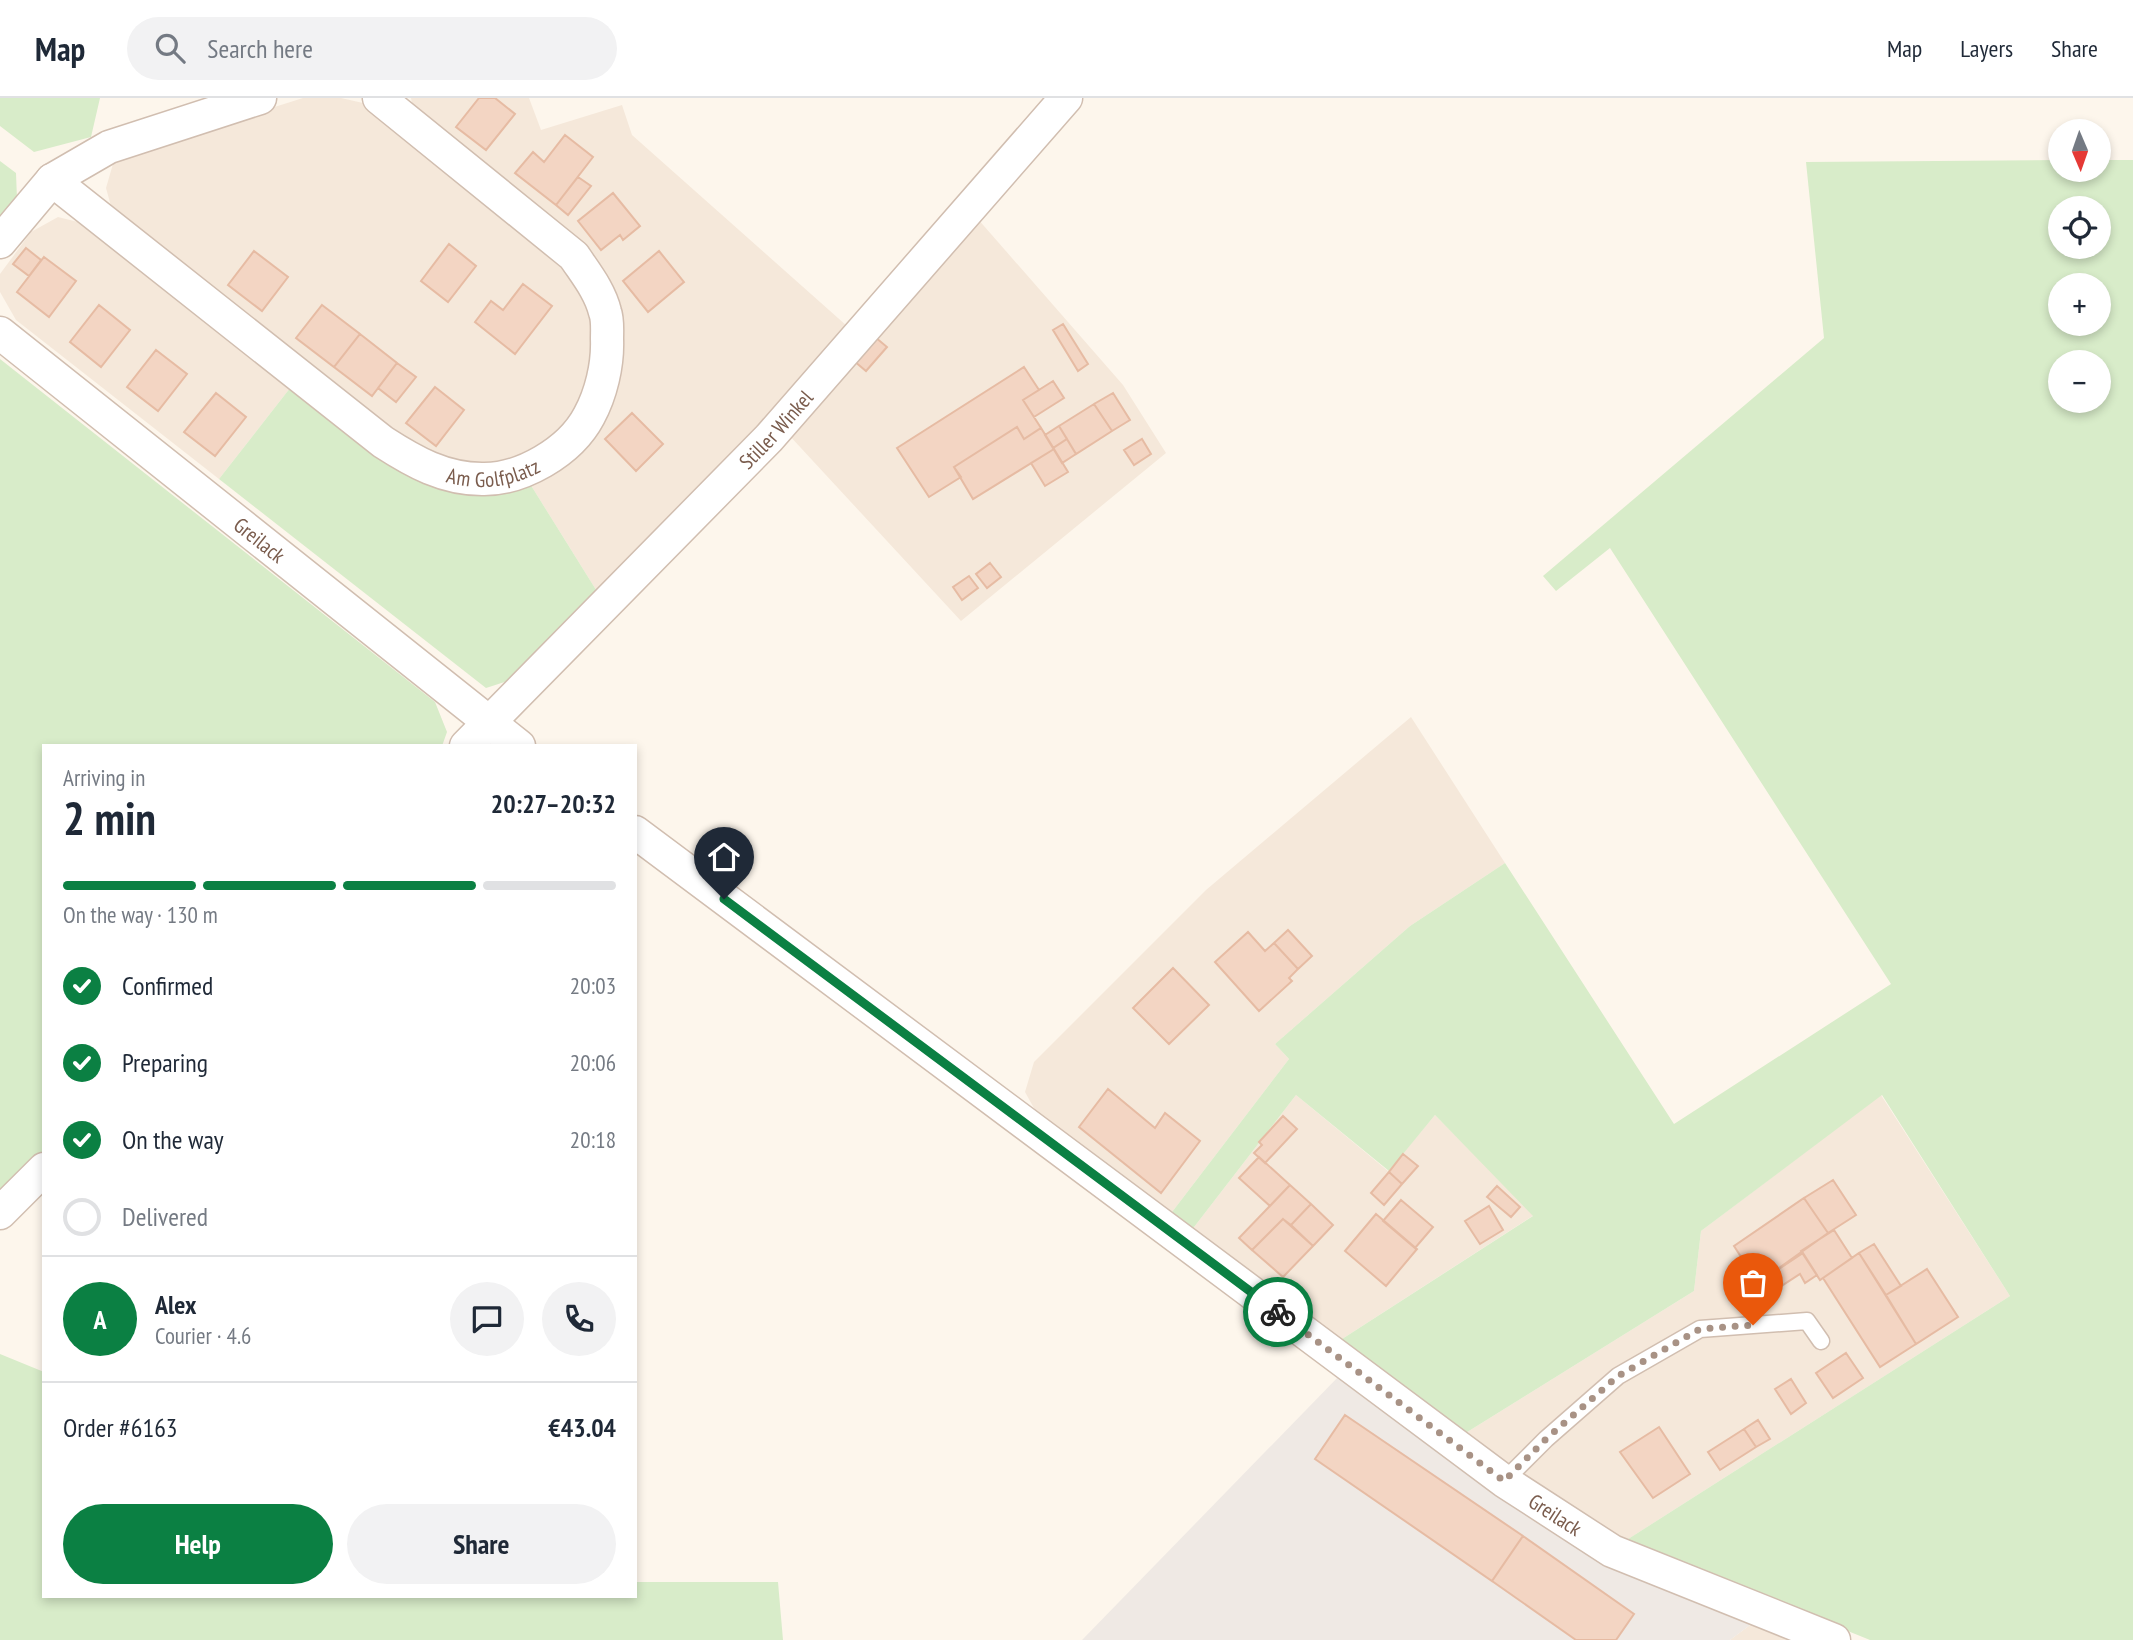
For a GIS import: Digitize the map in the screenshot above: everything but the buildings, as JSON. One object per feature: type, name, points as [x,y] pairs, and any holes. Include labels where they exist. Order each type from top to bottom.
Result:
[{"type":"street","points":[[0,242],[52,180],[109,147],[260,98]]},
{"type":"street","name":"Am Golfplatz","points":[[52,180],[383,442],[413,462],[447,475],[483,480],[517,474],[547,458],[568,442],[588,418],[608,357],[606,314],[594,284],[574,256],[379,98]]},
{"type":"street","name":"Stiller Winkel","points":[[468,744],[769,438],[1066,98]]},
{"type":"street","name":"Greilack","points":[[0,333],[516,744]]},
{"type":"street","name":"Greilack","points":[[637,833],[1504,1481],[1612,1551],[1834,1640]]},
{"type":"street","points":[[0,1213],[42,1171]]},
{"type":"lane","points":[[1504,1481],[1546,1439],[1618,1376],[1700,1329],[1807,1321],[1821,1340]]},
{"type":"shaded area","points":[[303,98],[341,98],[363,103],[552,251],[585,292],[598,340],[589,391],[561,433],[504,463],[450,464],[404,441],[114,217],[106,188],[115,157]]},
{"type":"shaded area","points":[[411,98],[529,98],[541,130],[622,105],[632,135],[847,326],[768,416],[598,593],[527,479],[583,443],[603,277],[413,109]]},
{"type":"shaded area","points":[[58,217],[90,225],[294,383],[219,479],[16,320],[0,292],[0,274],[31,232]]},
{"type":"shaded area","points":[[977,218],[1123,385],[1166,453],[961,621],[788,434]]},
{"type":"shaded area","points":[[1411,717],[1505,863],[1410,926],[1275,1044],[1289,1059],[1169,1216],[1040,1119],[1025,1092],[1034,1062],[1206,890]]},
{"type":"shaded area","points":[[1296,1095],[1388,1171],[1435,1115],[1534,1215],[1339,1341],[1191,1231]]},
{"type":"shaded area","points":[[1881,1095],[2010,1296],[1625,1541],[1532,1485],[1464,1434],[1694,1291],[1701,1231]]},
{"type":"shaded area","points":[[1340,1375],[1754,1622],[1730,1640],[1082,1640]]},
{"type":"shaded area","points":[[1754,1622],[1799,1640],[1730,1640]]},
{"type":"green space","points":[[0,98],[100,98],[91,137],[34,152],[0,126]]},
{"type":"green space","points":[[2048,160],[2048,182],[2111,182],[2111,160],[2133,160],[2133,1640],[1870,1640],[1625,1541],[2010,1296],[1882,1095],[1701,1231],[1694,1291],[1464,1434],[1339,1341],[1533,1216],[1435,1115],[1389,1171],[1296,1095],[1191,1231],[1169,1216],[1289,1059],[1275,1044],[1410,926],[1505,863],[1674,1124],[1891,984],[1610,548],[1556,591],[1543,576],[1824,338],[1806,162]]},
{"type":"green space","points":[[0,161],[16,173],[17,199],[0,220]]},
{"type":"green space","points":[[0,359],[435,702],[447,732],[443,744],[42,744],[42,1160],[0,1202]]},
{"type":"green space","points":[[294,383],[404,468],[527,479],[598,593],[517,678],[486,688],[219,479]]},
{"type":"green space","points":[[0,1354],[42,1371],[42,1598],[637,1598],[637,1582],[778,1582],[783,1640],[0,1640]]},
{"type":"way so far","points":[[1278,1312],[1504,1481],[1546,1439],[1618,1376],[1700,1329],[1753,1325]]},
{"type":"route","points":[[724,899],[1278,1312]]}]
